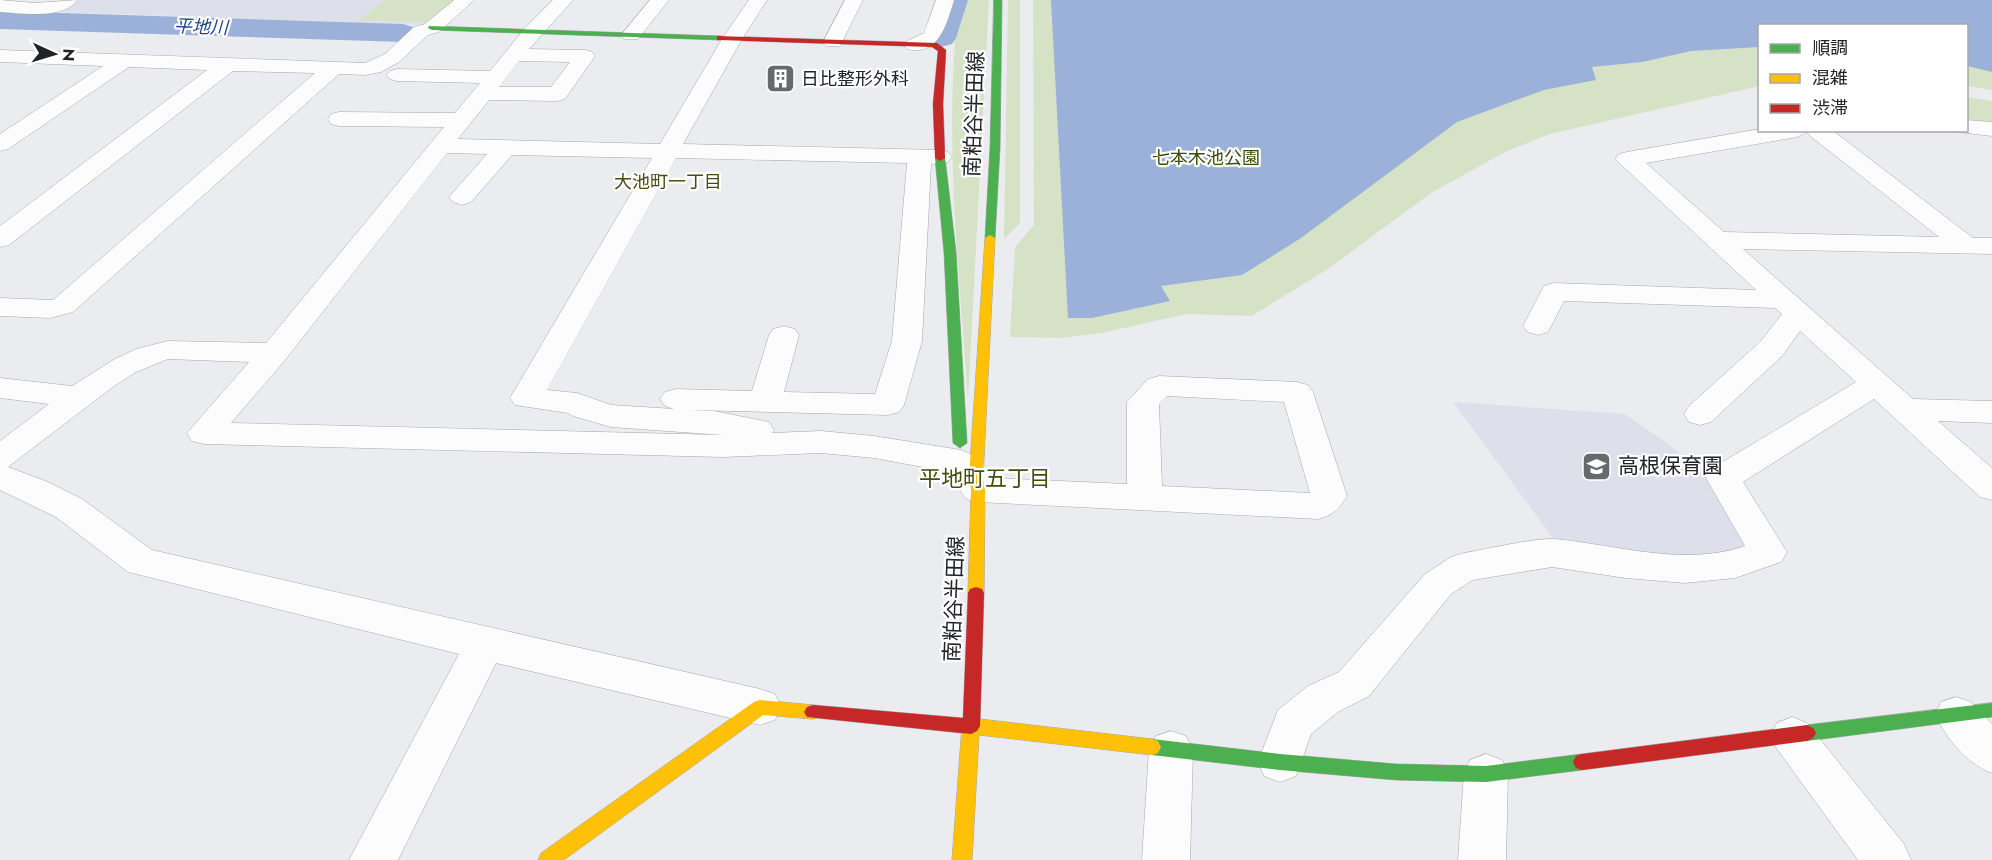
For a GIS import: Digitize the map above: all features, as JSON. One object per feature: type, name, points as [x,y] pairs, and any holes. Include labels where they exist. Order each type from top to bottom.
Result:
[{"type":"street","points":[[0,6],[45,9],[54,8],[68,0]]},
{"type":"street","points":[[432,28],[465,0]]},
{"type":"street","points":[[564,0],[532,32],[274,353],[204,433],[723,446],[821,442]]},
{"type":"street","points":[[631,35],[660,0]]},
{"type":"street","points":[[0,56],[333,69],[374,68],[392,58],[421,31],[432,28],[532,32],[631,35],[732,39],[914,45],[938,48],[938,104],[929,157],[907,341],[888,405],[631,398],[600,398],[577,403],[526,398],[732,39],[758,0]]},
{"type":"street","points":[[833,42],[854,0]]},
{"type":"street","points":[[914,45],[929,39],[933,34],[945,0]]},
{"type":"street","name":"南粕谷半田線","points":[[962,860],[976,606],[972,477],[994,147],[998,0]]},
{"type":"street","points":[[397,75],[557,94],[585,56],[514,55]]},
{"type":"street","points":[[0,144],[124,61]]},
{"type":"street","points":[[0,239],[228,64]]},
{"type":"street","points":[[0,307],[50,309],[63,306],[333,69]]},
{"type":"street","points":[[339,119],[462,120]]},
{"type":"street","points":[[1968,127],[1992,129]]},
{"type":"street","points":[[1785,132],[1627,159],[1992,488]]},
{"type":"street","points":[[1820,132],[1979,245]]},
{"type":"street","points":[[441,146],[929,157]]},
{"type":"street","points":[[462,197],[506,147]]},
{"type":"street","points":[[929,157],[950,252],[972,477]]},
{"type":"street","points":[[1718,240],[1979,245]]},
{"type":"street","points":[[1538,326],[1554,292],[1790,307]]},
{"type":"street","points":[[1700,414],[1772,348],[1790,307]]},
{"type":"street","points":[[765,401],[784,335]]},
{"type":"street","points":[[0,458],[79,397],[134,361],[153,352],[168,350],[274,353]]},
{"type":"street","points":[[1280,762],[1293,723],[1323,699],[1354,684],[1438,584],[1464,567],[1552,553],[1626,564],[1685,569],[1735,564],[1768,552],[1723,478],[1876,384]]},
{"type":"street","points":[[577,403],[584,409],[611,416],[714,422],[821,442],[874,447],[972,477],[1145,498],[1319,506],[1329,496],[1297,392],[1159,386],[1143,402],[1145,498]]},
{"type":"street","points":[[0,388],[79,397]]},
{"type":"street","points":[[1903,409],[1992,412]]},
{"type":"street","points":[[0,477],[31,488],[70,509],[120,549],[141,562],[485,645],[760,707],[971,726],[1280,762],[1396,772],[1486,774],[1974,712],[1992,754]]},
{"type":"street","points":[[373,860],[485,645]]},
{"type":"street","points":[[548,860],[760,707]]},
{"type":"street","points":[[1792,736],[1887,860]]},
{"type":"street","points":[[1166,860],[1171,750]]},
{"type":"street","points":[[1482,860],[1486,774]]},
{"type":"shaded area","points":[[79,0],[458,0],[431,23],[424,25],[56,12]]},
{"type":"shaded area","name":"高根保育園","points":[[1453,402],[1625,414],[1664,441],[1726,491],[1759,547],[1747,554],[1714,552],[1705,558],[1604,551],[1552,537]]},
{"type":"green space","points":[[385,0],[454,0],[427,22],[359,20]]},
{"type":"green space","points":[[959,0],[989,0],[968,400],[953,177],[955,43],[946,38]]},
{"type":"green space","points":[[1008,0],[1020,0],[1020,223],[1004,239]]},
{"type":"green space","name":"七本木池公園","points":[[1033,0],[1992,0],[1992,90],[1968,86],[1968,24],[1758,24],[1758,86],[1550,134],[1507,151],[1431,193],[1328,269],[1252,316],[1187,314],[1101,333],[1060,338],[1010,337],[1015,247],[1034,225]]},
{"type":"green space","points":[[1968,97],[1992,101],[1992,124],[1968,123]]},
{"type":"water","name":"七本木池公園","points":[[1051,0],[1992,0],[1992,72],[1968,66],[1968,24],[1758,24],[1758,47],[1691,51],[1642,62],[1592,67],[1596,80],[1544,90],[1457,122],[1301,238],[1242,275],[1161,286],[1170,301],[1092,318],[1068,318]]},
{"type":"waterway","name":"平地川","points":[[941,38],[954,0]]},
{"type":"waterway","name":"平地川","points":[[0,20],[403,33]]},
{"type":"traffic: fast","points":[[990,238],[995,148],[998,0]]},
{"type":"traffic: fast","points":[[432,28],[720,38]]},
{"type":"traffic: fast","points":[[940,158],[950,252],[960,443]]},
{"type":"traffic: fast","points":[[1807,733],[1992,710]]},
{"type":"traffic: fast","points":[[1152,747],[1280,762],[1396,772],[1486,774],[1582,762]]},
{"type":"traffic: slow","points":[[976,593],[978,490],[976,478],[990,238]]},
{"type":"traffic: slow","points":[[548,860],[760,707],[813,712]]},
{"type":"traffic: slow","points":[[962,860],[971,726],[1152,747]]},
{"type":"traffic: jam","points":[[720,38],[934,45],[942,50],[938,104],[940,158]]},
{"type":"traffic: jam","points":[[813,712],[971,726],[976,593]]},
{"type":"traffic: jam","points":[[1582,762],[1807,733]]},
{"type":"place","name":"日比整形外科","points":[[780,79]]},
{"type":"place","name":"高根保育園","points":[[1597,466]]},
{"type":"district","name":"大池町一丁目","points":[[668,182]]},
{"type":"district","name":"平地町五丁目","points":[[985,478]]}]
